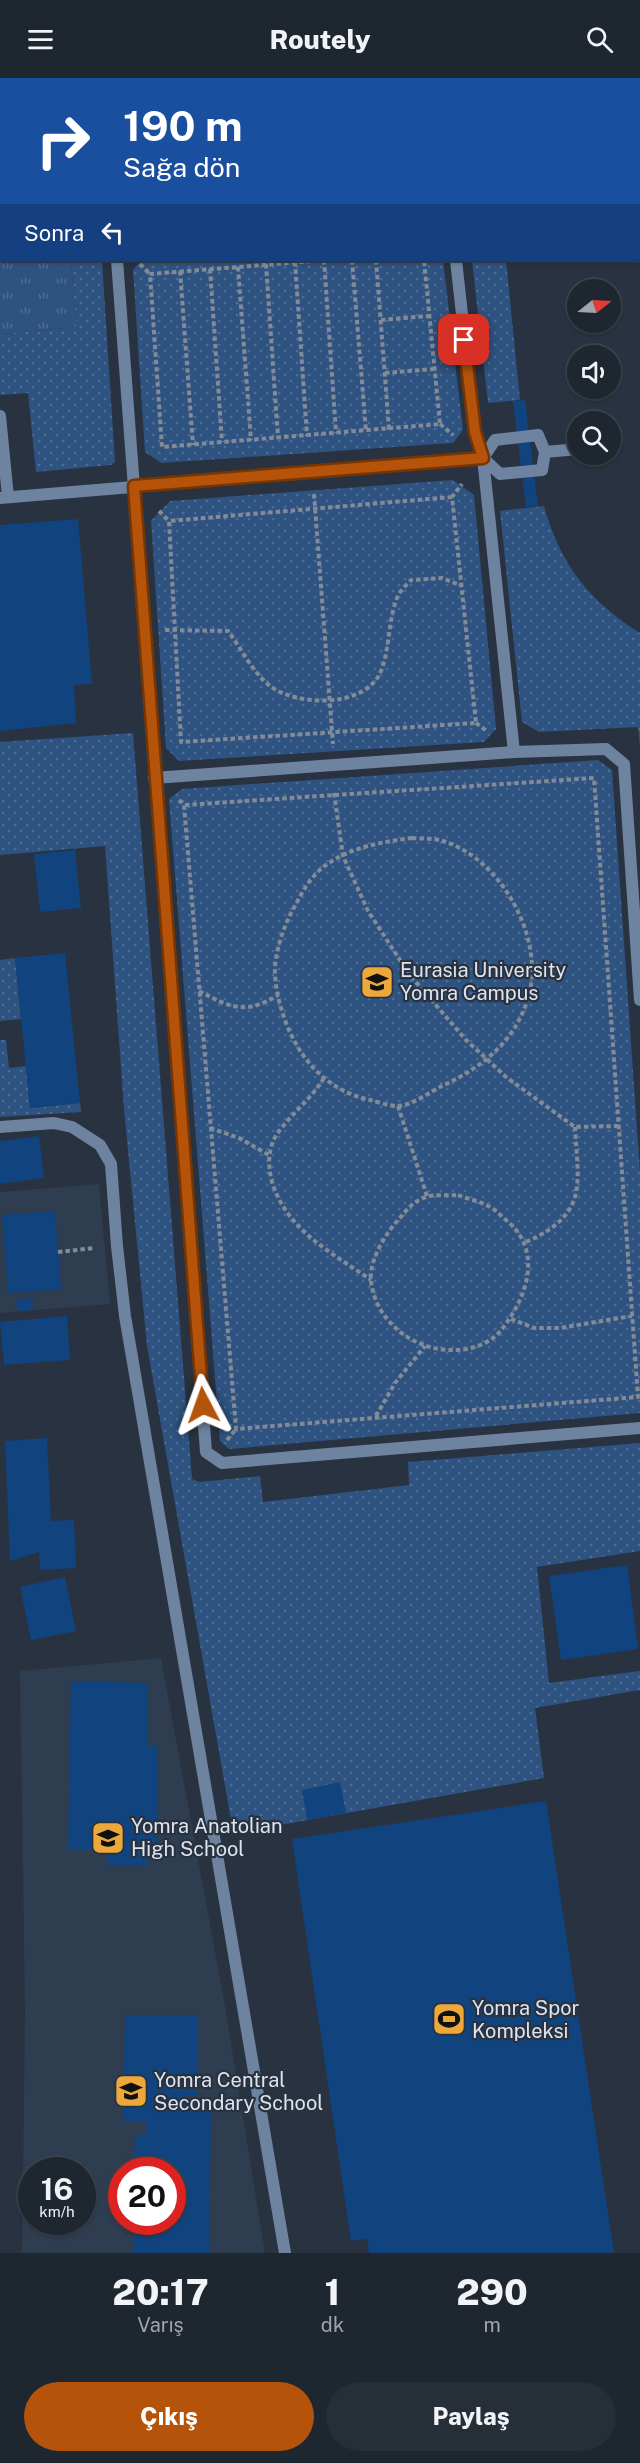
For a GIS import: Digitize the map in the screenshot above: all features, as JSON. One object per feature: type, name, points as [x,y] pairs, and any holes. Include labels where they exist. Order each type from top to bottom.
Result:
[{"type":"street","points":[[117,261],[206,1452],[222,1463],[640,1428]]},
{"type":"street","points":[[456,261],[475,432],[483,458],[514,752]]},
{"type":"street","points":[[0,416],[4,497],[483,458],[500,474],[542,470],[545,452],[538,435],[495,440],[483,458]]},
{"type":"street","points":[[545,452],[567,450]]},
{"type":"street","points":[[154,778],[514,752],[606,749],[624,764],[640,1000]]},
{"type":"street","points":[[0,1127],[54,1123],[72,1126],[100,1144],[111,1164],[117,1246],[127,1328],[285,2253]]},
{"type":"path","points":[[136,261],[150,274],[162,447],[440,424],[424,261]]},
{"type":"path","points":[[150,274],[310,261]]},
{"type":"path","points":[[325,261],[336,433]]},
{"type":"path","points":[[352,261],[366,431]]},
{"type":"path","points":[[376,261],[389,429]]},
{"type":"path","points":[[295,262],[307,436]]},
{"type":"path","points":[[266,264],[278,438]]},
{"type":"path","points":[[238,267],[251,440]]},
{"type":"path","points":[[210,269],[222,442]]},
{"type":"path","points":[[180,271],[193,445]]},
{"type":"path","points":[[381,320],[428,316]]},
{"type":"path","points":[[385,373],[433,369]]},
{"type":"path","points":[[313,472],[330,702],[334,794],[343,856],[368,911],[409,974],[487,1060],[575,1127],[618,1126]]},
{"type":"path","points":[[452,497],[462,586],[476,723],[181,742],[169,521],[452,497]]},
{"type":"path","points":[[144,633],[175,629],[228,631],[270,687],[298,698],[330,702],[348,699],[363,690],[381,673],[397,597],[411,580],[442,578],[462,586]]},
{"type":"path","points":[[594,778],[639,1398],[376,1416],[236,1429],[200,992],[184,804],[594,778]]},
{"type":"path","points":[[411,838],[442,841],[466,853],[485,867],[506,891],[522,923],[533,965],[528,998],[516,1025],[503,1045],[487,1060],[456,1080],[398,1106],[345,1092],[307,1063],[288,1032],[278,995],[276,961],[286,921],[305,888],[325,866],[343,856],[375,843],[411,838]]},
{"type":"path","points":[[200,992],[222,1003],[245,1009],[264,1004],[278,995]]},
{"type":"path","points":[[324,1078],[311,1099],[276,1136],[269,1155],[276,1196],[287,1214],[308,1238],[371,1280]]},
{"type":"path","points":[[398,1106],[427,1196]]},
{"type":"path","points":[[526,1242],[542,1235],[561,1220],[576,1201],[580,1173],[575,1127]]},
{"type":"path","points":[[210,1128],[239,1138],[269,1155]]},
{"type":"path","points":[[458,1195],[489,1206],[515,1227],[526,1242],[528,1262],[525,1289],[511,1319],[496,1338],[467,1350],[436,1350],[407,1339],[387,1320],[371,1280],[376,1256],[389,1231],[413,1203],[427,1196],[458,1195]]},
{"type":"path","points":[[58,1252],[117,1246]]},
{"type":"path","points":[[511,1319],[534,1328],[560,1328],[632,1316]]},
{"type":"path","points":[[376,1416],[395,1383],[425,1346]]},
{"type":"shaded area","points":[[99,1184],[110,1304],[0,1313],[0,1192]]},
{"type":"shaded area","points":[[161,1658],[225,2006],[265,2253],[22,2253],[22,2235],[96,2235],[96,2157],[23,2157],[25,2011],[20,1671]]},
{"type":"green space","points":[[0,261],[71,261],[76,327],[0,334]]},
{"type":"green space","points":[[71,261],[102,261],[115,462],[111,465],[36,472],[28,393],[0,395],[0,334],[76,327]]},
{"type":"green space","points":[[140,261],[443,261],[463,430],[453,443],[161,463],[145,452],[133,270]]},
{"type":"green space","points":[[472,261],[506,261],[520,400],[488,403]]},
{"type":"green space","points":[[453,480],[474,495],[496,729],[484,742],[179,761],[166,748],[151,521],[170,501]]},
{"type":"green space","points":[[544,506],[559,546],[579,579],[606,608],[640,633],[640,746],[638,727],[539,732],[522,722],[500,511]]},
{"type":"green space","points":[[133,733],[192,1479],[199,1482],[260,1476],[263,1502],[409,1485],[408,1462],[640,1443],[640,1551],[537,1567],[549,1683],[640,1671],[640,1690],[535,1708],[544,1778],[263,1828],[261,1820],[232,1825],[147,1346],[124,1109],[105,846],[0,855],[0,742]]},
{"type":"green space","points":[[598,760],[612,770],[640,1172],[640,1413],[229,1449],[220,1441],[169,799],[182,789]]},
{"type":"green space","points":[[15,958],[21,1019],[0,1021],[0,960]]},
{"type":"green space","points":[[0,1040],[6,1040],[9,1068],[26,1066],[30,1108],[80,1103],[81,1112],[0,1117]]},
{"type":"building","points":[[525,400],[538,506],[526,507],[513,401]]},
{"type":"building","points":[[78,519],[92,684],[74,685],[76,723],[0,731],[0,525]]},
{"type":"building","points":[[75,850],[81,908],[40,912],[34,854]]},
{"type":"building","points":[[65,953],[80,1103],[30,1108],[15,958]]},
{"type":"building","points":[[39,1136],[44,1178],[0,1184],[0,1141]]},
{"type":"building","points":[[55,1211],[61,1289],[8,1293],[2,1215]]},
{"type":"building","points":[[32,1298],[33,1310],[18,1311],[16,1300]]},
{"type":"building","points":[[67,1316],[70,1360],[4,1365],[0,1322]]},
{"type":"building","points":[[47,1438],[51,1521],[74,1520],[76,1568],[40,1570],[39,1552],[10,1561],[5,1441]]},
{"type":"building","points":[[627,1565],[638,1649],[561,1660],[549,1576]]},
{"type":"building","points":[[65,1577],[76,1631],[31,1640],[20,1587]]},
{"type":"building","points":[[71,1681],[148,1683],[147,1745],[158,1745],[157,1846],[148,1846],[148,1866],[107,1865],[107,1849],[68,1849]]},
{"type":"building","points":[[340,1782],[346,1813],[307,1820],[302,1790]]},
{"type":"building","name":"Yomra Spor Kompleksi","points":[[546,1801],[614,2253],[369,2253],[367,2239],[351,2241],[292,1839]]},
{"type":"building","points":[[125,2015],[197,2016],[197,2096],[186,2096],[186,2110],[211,2111],[209,2253],[133,2253],[134,2235],[186,2235],[186,2157],[134,2157],[135,2135],[145,2135],[145,2122],[123,2122]]},
{"type":"place","name":"Eurasia University Yomra Campus","points":[[377,982]]},
{"type":"place","name":"Yomra Anatolian High School","points":[[108,1838]]},
{"type":"place","name":"Yomra Spor Kompleksi","points":[[449,2019]]},
{"type":"place","name":"Yomra Central Secondary School","points":[[131,2091]]},
{"type":"route","points":[[203,1405],[154,778],[134,486],[483,458],[475,432],[464,340]]}]
